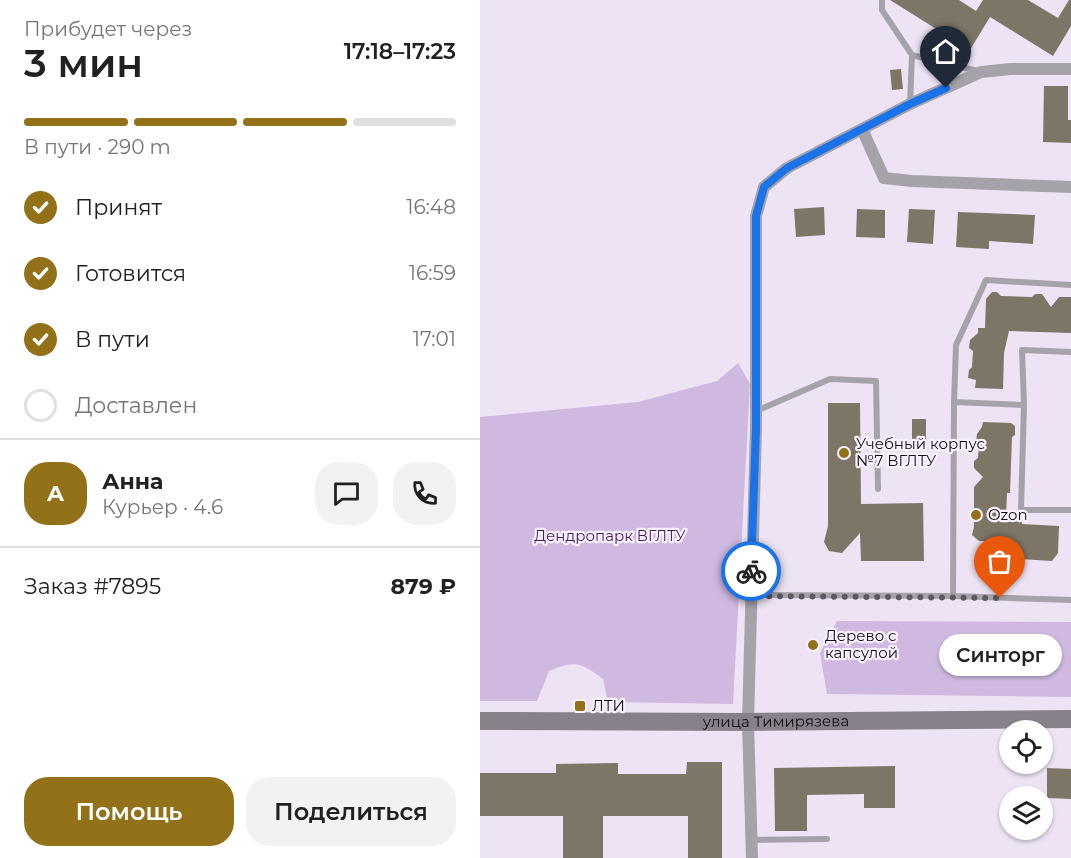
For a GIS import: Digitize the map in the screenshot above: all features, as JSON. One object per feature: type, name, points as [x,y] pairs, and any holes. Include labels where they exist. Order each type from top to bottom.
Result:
[{"type":"main road","name":"улица Тимирязева","points":[[480,721],[748,722],[1071,719]]},
{"type":"street","points":[[752,858],[748,722],[756,411],[756,216],[764,187],[787,168],[910,104],[981,72],[1011,69],[1071,69]]},
{"type":"street","points":[[862,129],[884,178],[1071,187]]},
{"type":"lane","points":[[882,0],[882,10],[912,55],[910,104]]},
{"type":"lane","points":[[912,55],[981,72]]},
{"type":"lane","points":[[953,596],[956,345],[986,280],[1071,285]]},
{"type":"lane","points":[[1071,352],[1022,350],[1024,405],[1021,510],[1071,510]]},
{"type":"lane","points":[[756,411],[830,379],[876,381],[878,489]]},
{"type":"lane","points":[[954,402],[1024,405]]},
{"type":"lane","points":[[751,596],[953,596],[1071,600]]},
{"type":"lane","points":[[751,840],[827,839]]},
{"type":"green space","name":"Дендропарк ВГЛТУ","points":[[738,363],[750,384],[733,704],[608,702],[603,679],[583,666],[572,664],[549,671],[537,701],[480,701],[480,417],[638,402],[717,381]]},
{"type":"green space","points":[[837,621],[1071,622],[1071,697],[827,694],[820,653]]},
{"type":"building","points":[[890,0],[959,0],[976,11],[983,0],[1028,0],[1058,18],[1071,0],[1071,26],[1053,56],[990,17],[970,50]]},
{"type":"building","points":[[901,69],[903,89],[892,90],[890,70]]},
{"type":"building","points":[[1044,86],[1068,86],[1071,143],[1043,142]]},
{"type":"building","points":[[824,207],[825,235],[796,237],[794,209]]},
{"type":"building","points":[[857,209],[885,210],[885,238],[856,237]]},
{"type":"building","points":[[909,209],[935,210],[933,244],[907,242]]},
{"type":"building","points":[[958,212],[1035,215],[1033,244],[989,241],[989,249],[956,247]]},
{"type":"building","points":[[992,292],[997,292],[1001,296],[1032,297],[1035,294],[1042,294],[1051,307],[1059,297],[1071,297],[1071,333],[1009,331],[1004,353],[1003,389],[975,388],[976,380],[968,378],[972,367],[973,351],[969,348],[970,340],[978,333],[978,328],[985,328],[986,299]]},
{"type":"building","name":"Учебный корпус №7 ВГЛТУ","points":[[828,403],[860,403],[861,504],[923,503],[924,561],[861,561],[860,533],[842,553],[829,551],[824,542],[828,526]]},
{"type":"building","points":[[912,419],[926,419],[926,440],[912,440]]},
{"type":"building","points":[[983,422],[1011,423],[1015,426],[1015,435],[1012,437],[1010,493],[1007,493],[1006,518],[1022,522],[1022,524],[1059,526],[1058,553],[1052,561],[1020,559],[1007,549],[1008,542],[979,541],[972,535],[974,487],[983,477],[974,468],[974,461],[978,458],[979,443],[976,441]]},
{"type":"building","points":[[687,762],[722,762],[722,858],[688,858],[688,816],[603,816],[603,858],[563,858],[563,816],[480,816],[480,773],[556,773],[556,764],[618,763],[618,774],[686,774]]},
{"type":"building","points":[[895,766],[895,808],[864,808],[864,794],[807,795],[807,831],[775,831],[774,768]]},
{"type":"building","points":[[1053,768],[1071,769],[1071,799],[1053,798],[1053,786],[1047,786],[1047,774],[1053,774]]},
{"type":"way so far","points":[[751,571],[751,596],[1000,598]]},
{"type":"place","name":"Учебный корпус №7 ВГЛТУ","points":[[844,453]]},
{"type":"place","name":"Ozon","points":[[976,515]]},
{"type":"place","name":"Синторг","points":[[1000,598]]},
{"type":"place","name":"Дерево с капсулой","points":[[813,645]]},
{"type":"place","name":"ЛТИ","points":[[580,706]]},
{"type":"route","points":[[751,571],[756,428],[756,216],[764,187],[787,168],[910,104],[946,88]]}]
